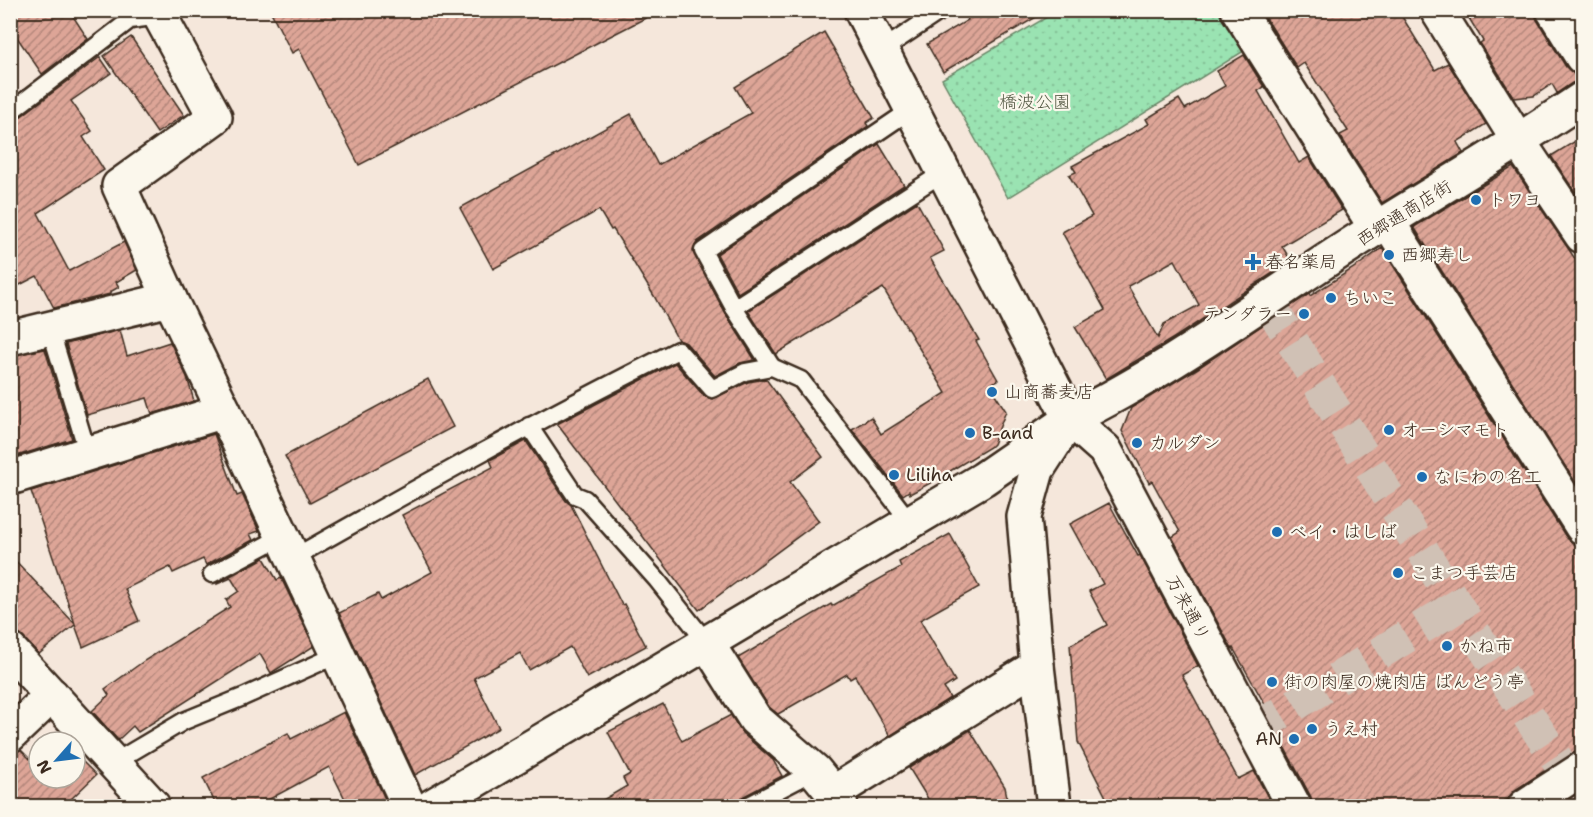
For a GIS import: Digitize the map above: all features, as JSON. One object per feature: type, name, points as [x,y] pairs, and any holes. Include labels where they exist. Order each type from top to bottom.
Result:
[{"type":"street","points":[[861,10],[1070,419],[1037,470],[1024,518],[1037,666],[1054,807]]},
{"type":"street","points":[[1238,10],[1582,527]]},
{"type":"street","points":[[1437,10],[1519,142],[1582,236]]},
{"type":"street","points":[[1553,10],[1582,57]]},
{"type":"street","points":[[163,13],[215,117],[119,186],[409,807]]},
{"type":"street","name":"西郷通商店街","points":[[432,807],[982,479],[1070,419],[1106,401],[1267,302],[1382,225],[1519,142],[1582,99]]},
{"type":"street","points":[[10,338],[170,299]]},
{"type":"street","points":[[10,478],[224,411]]},
{"type":"street","name":"万来通り","points":[[1070,419],[1105,450],[1294,807]]},
{"type":"street","points":[[706,643],[755,719],[830,790],[1037,666]]},
{"type":"street","points":[[10,651],[153,807]]},
{"type":"street","points":[[10,735],[52,695]]},
{"type":"street","points":[[1525,807],[1582,769]]},
{"type":"lane","points":[[882,50],[942,10]]},
{"type":"lane","points":[[10,112],[130,20],[163,13]]},
{"type":"lane","points":[[910,522],[801,380],[772,367],[734,308],[703,250],[912,110]]},
{"type":"lane","points":[[734,308],[944,171]]},
{"type":"lane","points":[[50,328],[88,454]]},
{"type":"lane","points":[[212,574],[288,547],[678,350],[712,389],[745,372],[772,367]]},
{"type":"lane","points":[[529,426],[575,495],[585,498],[657,580],[706,643]]},
{"type":"lane","points":[[113,763],[184,721],[339,654]]},
{"type":"lane","points":[[747,807],[830,790]]},
{"type":"green space","name":"橋波公園","points":[[1057,11],[1224,11],[1247,49],[1008,198],[942,79]]},
{"type":"building","points":[[10,10],[69,10],[88,39],[42,74],[10,27]]},
{"type":"building","points":[[270,10],[661,10],[359,165],[299,49],[292,53]]},
{"type":"building","points":[[963,10],[1048,10],[943,72],[927,44],[968,20]]},
{"type":"building","points":[[1261,10],[1398,10],[1435,70],[1448,63],[1486,124],[1457,142],[1463,153],[1382,203],[1340,135],[1348,131],[1304,63],[1297,68]]},
{"type":"building","points":[[1464,10],[1534,10],[1537,20],[1566,67],[1574,74],[1582,76],[1582,81],[1572,83],[1557,93],[1552,84],[1534,96],[1514,98],[1480,43],[1483,41]]},
{"type":"building","points":[[824,32],[874,118],[866,123],[868,126],[697,242],[693,251],[725,313],[755,360],[740,363],[715,376],[686,343],[678,340],[654,296],[599,210],[493,269],[460,208],[631,114],[658,165],[751,113],[735,87]]},
{"type":"building","points":[[131,37],[184,115],[157,133],[104,56]]},
{"type":"building","points":[[1244,55],[1264,87],[1258,91],[1299,163],[1309,157],[1342,210],[1282,246],[1291,261],[1177,336],[1106,379],[1075,327],[1105,310],[1062,232],[1092,216],[1069,175],[1076,172],[1072,166],[1149,124],[1146,119],[1179,99],[1185,109],[1225,86],[1217,71]],"holes":[[[1175,260],[1199,305],[1164,324],[1158,338],[1128,286]]]},
{"type":"building","points":[[100,57],[111,73],[71,101],[92,131],[83,137],[104,170],[38,213],[69,271],[124,242],[137,270],[116,282],[119,287],[110,294],[54,308],[37,276],[10,290],[10,122],[16,120]]},
{"type":"building","points":[[1582,137],[1582,188],[1575,192],[1551,156]]},
{"type":"building","points":[[879,144],[904,185],[738,293],[717,254]]},
{"type":"building","points":[[1513,167],[1582,269],[1582,493],[1414,227]]},
{"type":"building","points":[[917,202],[944,251],[930,258],[979,340],[976,341],[998,380],[989,385],[1006,411],[990,447],[932,482],[910,494],[909,491],[903,495],[852,429],[871,417],[881,434],[946,393],[883,288],[776,354],[748,311]]},
{"type":"building","points":[[1382,248],[1566,537],[1574,544],[1582,546],[1582,751],[1572,753],[1515,790],[1508,799],[1495,807],[1313,807],[1311,797],[1265,711],[1268,710],[1232,649],[1172,537],[1180,532],[1152,481],[1149,483],[1122,431],[1131,408],[1198,368]]},
{"type":"building","points":[[120,330],[127,356],[170,342],[187,377],[194,401],[152,414],[147,398],[87,415],[66,344]]},
{"type":"building","points":[[45,349],[72,439],[10,458],[10,356]]},
{"type":"building","points":[[675,363],[704,396],[712,399],[748,382],[766,379],[823,457],[790,482],[819,521],[699,610],[557,424]]},
{"type":"building","points":[[428,379],[453,427],[310,503],[285,456]]},
{"type":"building","points":[[214,434],[237,496],[242,494],[259,531],[250,534],[253,540],[206,565],[203,559],[173,573],[170,567],[125,589],[139,621],[83,647],[75,625],[39,654],[23,637],[16,632],[10,632],[10,555],[75,624],[31,491]]},
{"type":"building","points":[[526,441],[571,505],[622,605],[624,604],[646,646],[587,678],[570,647],[529,670],[520,653],[474,678],[499,728],[415,775],[339,613],[378,594],[381,600],[432,572],[402,515],[493,467],[490,460]]},
{"type":"building","points":[[1109,503],[1138,556],[1140,555],[1198,666],[1182,675],[1238,779],[1254,771],[1273,807],[1111,807],[1078,742],[1070,645],[1107,625],[1089,591],[1103,584],[1070,524]]},
{"type":"building","points":[[950,534],[979,587],[920,620],[955,681],[944,688],[950,698],[890,736],[855,676],[850,679],[847,674],[778,714],[769,707],[738,658],[831,604],[832,606],[901,567],[899,562]]},
{"type":"building","points":[[264,558],[277,580],[281,578],[314,646],[271,673],[260,654],[138,732],[133,726],[118,740],[92,711],[109,695],[105,689],[144,661],[230,607],[226,600],[239,591],[231,578],[217,583]]},
{"type":"building","points":[[663,704],[682,741],[731,715],[742,733],[773,760],[782,776],[742,797],[737,807],[591,807],[627,786],[623,778],[630,774],[608,732]]},
{"type":"building","points":[[344,712],[386,801],[375,807],[349,807],[329,767],[255,807],[217,807],[203,778],[288,733],[291,739]]},
{"type":"building","points":[[970,730],[1005,787],[1009,807],[933,807],[909,768]]},
{"type":"building","points":[[21,750],[27,756],[27,790],[80,790],[70,800],[76,807],[10,807],[10,753]]},
{"type":"building","points":[[87,766],[96,775],[87,784]]},
{"type":"tunnel","points":[[1267,301],[1457,606],[1569,778]]},
{"type":"tunnel","points":[[1253,730],[1457,606]]},
{"type":"place","name":"トワヨ","points":[[1476,200]]},
{"type":"place","name":"西郷寿し","points":[[1389,255]]},
{"type":"place","name":"春名薬局","points":[[1253,262]]},
{"type":"place","name":"ちいこ","points":[[1331,298]]},
{"type":"place","name":"テンダラー","points":[[1304,314]]},
{"type":"place","name":"山商蕎麦店","points":[[992,392]]},
{"type":"place","name":"オーシマモト","points":[[1389,430]]},
{"type":"place","name":"B-and","points":[[970,433]]},
{"type":"place","name":"カルダン","points":[[1137,443]]},
{"type":"place","name":"Liliha","points":[[894,475]]},
{"type":"place","name":"なにわの名工","points":[[1422,477]]},
{"type":"place","name":"ベイ・はしば","points":[[1277,532]]},
{"type":"place","name":"こまつ手芸店","points":[[1398,573]]},
{"type":"place","name":"かね市","points":[[1447,646]]},
{"type":"place","name":"街の肉屋の焼肉店 ばんどう亭","points":[[1272,682]]},
{"type":"place","name":"うえ村","points":[[1312,729]]},
{"type":"place","name":"AN","points":[[1294,739]]}]
